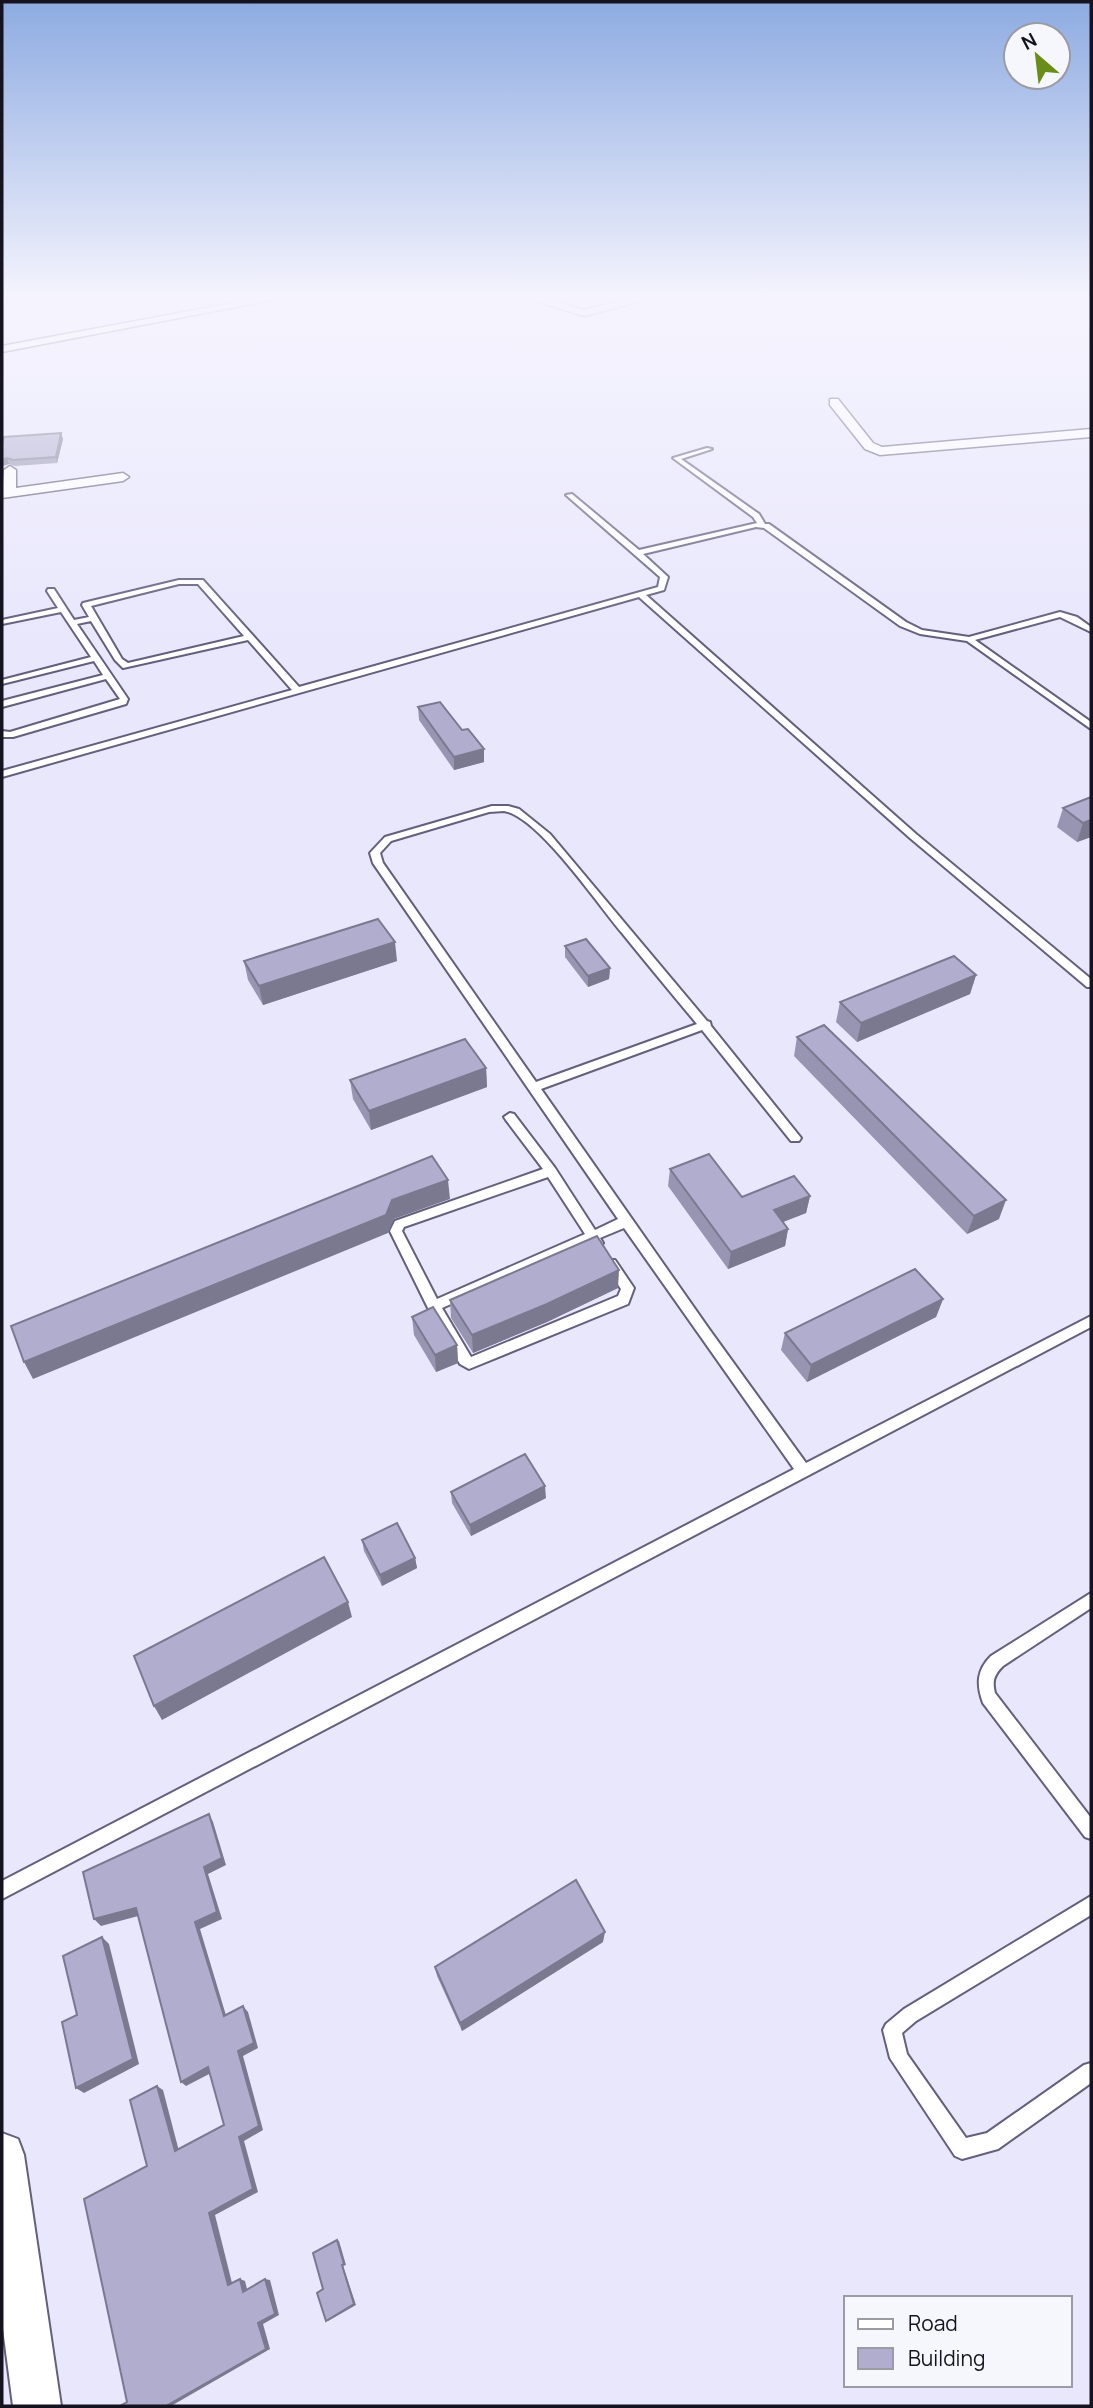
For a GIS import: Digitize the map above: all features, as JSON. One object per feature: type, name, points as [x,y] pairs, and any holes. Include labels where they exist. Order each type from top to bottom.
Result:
[{"type":"street","points":[[839,408],[869,446],[880,451],[1091,433]]},
{"type":"street","points":[[10,470],[6,493],[123,477]]},
{"type":"street","points":[[2,2155],[37,2406]]},
{"type":"lane","points":[[709,449],[676,458],[756,516],[762,525],[910,629],[969,639],[1091,726]]},
{"type":"lane","points":[[2,774],[661,587],[664,577],[570,495]]},
{"type":"lane","points":[[638,552],[762,525]]},
{"type":"lane","points":[[251,637],[126,666],[86,606],[90,602],[178,582],[195,581],[251,637],[297,690]]},
{"type":"lane","points":[[2,734],[10,735],[120,704],[124,699],[51,591]]},
{"type":"lane","points":[[640,594],[913,836],[1091,984]]},
{"type":"lane","points":[[2,622],[63,609]]},
{"type":"lane","points":[[969,639],[1051,614],[1067,615],[1091,630]]},
{"type":"lane","points":[[72,623],[93,618]]},
{"type":"lane","points":[[87,645],[107,640]]},
{"type":"lane","points":[[2,682],[95,658]]},
{"type":"lane","points":[[2,704],[105,672],[123,663]]},
{"type":"lane","points":[[1076,715],[1091,710]]},
{"type":"lane","points":[[795,1138],[706,1025],[581,876],[534,825],[520,814],[501,807],[488,809],[388,839],[375,853],[378,863],[804,1471]]},
{"type":"lane","points":[[535,1087],[706,1025]]},
{"type":"lane","points":[[510,1117],[551,1171],[628,1288],[623,1300],[469,1363],[434,1306],[396,1231],[399,1224],[551,1171]]},
{"type":"lane","points":[[434,1306],[627,1221]]},
{"type":"lane","points":[[2,1889],[1091,1321]]},
{"type":"lane","points":[[1091,1600],[997,1661],[986,1672],[984,1683],[989,1697],[1091,1831]]},
{"type":"lane","points":[[1091,1905],[910,2015],[892,2031],[899,2058],[962,2149],[991,2142],[1091,2072]]},
{"type":"building","points":[[61,433],[56,457],[2,460],[4,437]]},
{"type":"building","points":[[440,702],[462,730],[468,729],[484,749],[454,757],[418,707]]},
{"type":"building","points":[[1091,797],[1091,820],[1083,823],[1063,808]]},
{"type":"building","points":[[378,919],[395,942],[259,986],[244,961]]},
{"type":"building","points":[[586,939],[610,968],[588,976],[565,946]]},
{"type":"building","points":[[954,956],[976,975],[861,1023],[840,1002]]},
{"type":"building","points":[[824,1025],[1006,1200],[974,1216],[797,1037]]},
{"type":"building","points":[[465,1039],[486,1068],[369,1111],[350,1080]]},
{"type":"building","points":[[709,1154],[742,1197],[794,1176],[810,1196],[774,1210],[788,1229],[731,1252],[670,1169]]},
{"type":"building","points":[[432,1156],[448,1180],[392,1200],[386,1215],[24,1362],[11,1326]]},
{"type":"building","points":[[597,1236],[619,1270],[547,1304],[472,1335],[450,1300]]},
{"type":"building","points":[[915,1269],[943,1299],[811,1365],[785,1333]]},
{"type":"building","points":[[433,1307],[457,1345],[435,1355],[412,1317]]},
{"type":"building","points":[[525,1454],[545,1486],[470,1525],[451,1492]]},
{"type":"building","points":[[397,1523],[415,1558],[380,1575],[362,1540]]},
{"type":"building","points":[[324,1557],[348,1602],[154,1706],[134,1656]]},
{"type":"building","points":[[209,1814],[222,1858],[204,1867],[217,1912],[195,1922],[224,2016],[243,2006],[254,2043],[238,2051],[259,2126],[239,2137],[253,2189],[209,2213],[228,2285],[240,2279],[243,2292],[265,2279],[275,2314],[258,2323],[266,2349],[166,2406],[120,2406],[127,2402],[84,2199],[147,2166],[130,2100],[157,2086],[175,2151],[224,2125],[208,2067],[181,2082],[136,1908],[94,1919],[83,1872]]},
{"type":"building","points":[[576,1880],[605,1932],[460,2023],[435,1967]]},
{"type":"building","points":[[102,1937],[133,2059],[76,2088],[62,2022],[77,2015],[63,1956]]},
{"type":"building","points":[[337,2240],[354,2304],[326,2321],[317,2293],[323,2289],[313,2253]]}]
